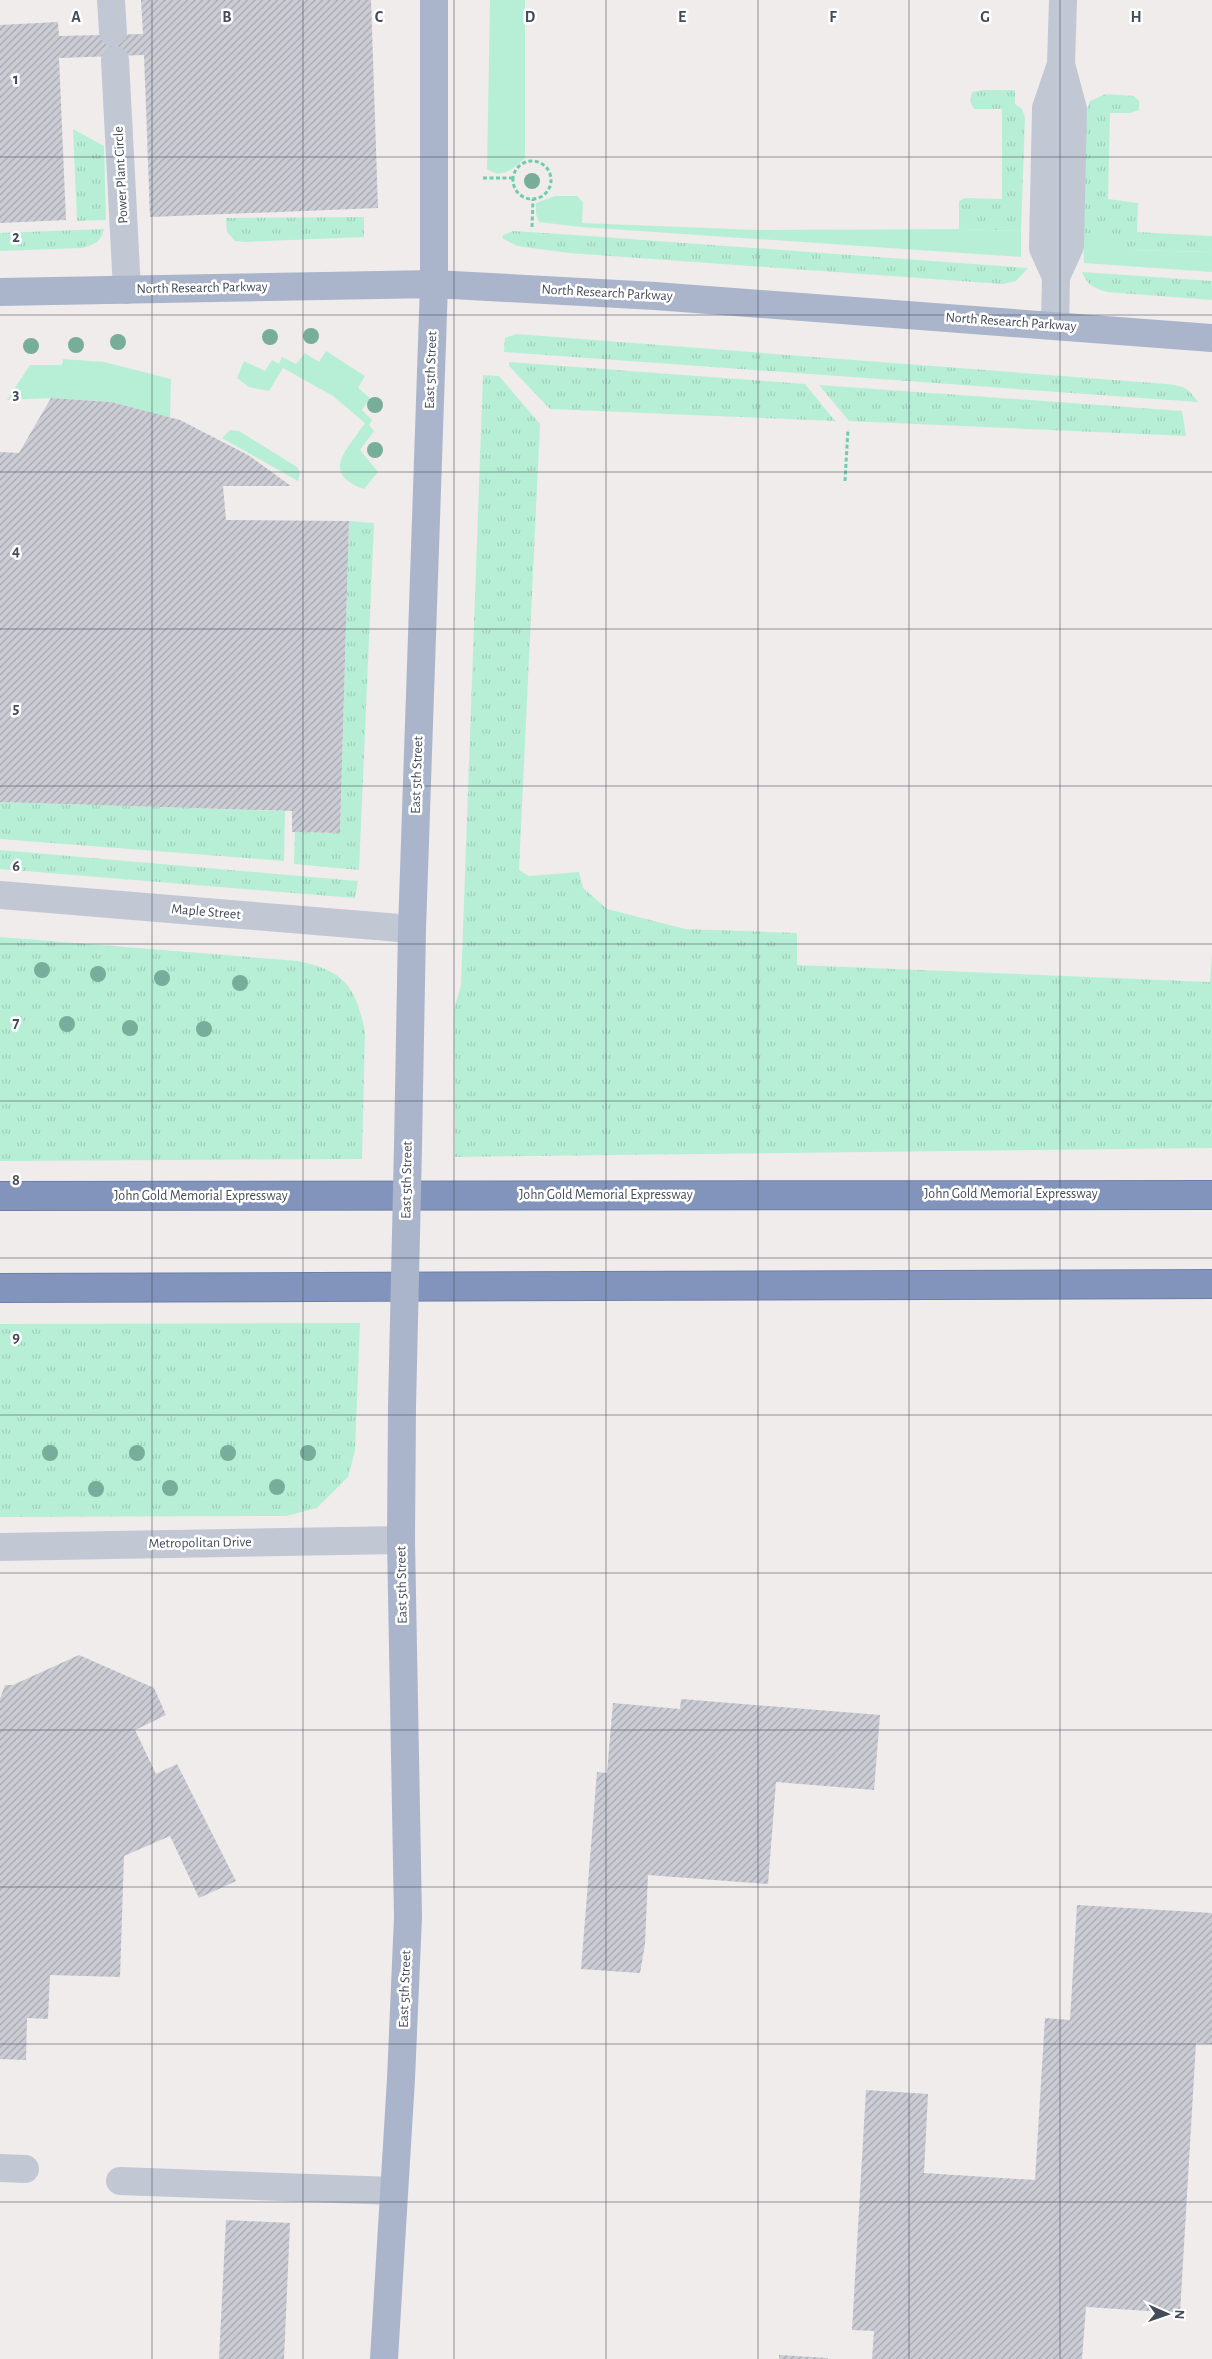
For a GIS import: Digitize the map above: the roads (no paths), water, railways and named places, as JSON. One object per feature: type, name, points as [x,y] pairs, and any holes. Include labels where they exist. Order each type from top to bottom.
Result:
[{"type":"highway","points":[[1136,1193],[1212,1183]]},
{"type":"highway","name":"John Gold Memorial Expressway","points":[[0,1196],[1212,1194]]},
{"type":"highway","points":[[0,1288],[1212,1284]]},
{"type":"main road","name":"East 5th Street","points":[[384,2359],[408,1917],[401,1540],[402,1407],[412,929],[434,284],[434,0]]},
{"type":"main road","name":"North Research Parkway","points":[[0,292],[434,284],[664,296],[1212,338]]},
{"type":"street","points":[[111,0],[113,32]]},
{"type":"street","points":[[1054,325],[1056,277],[1070,246],[1073,109],[1061,64],[1062,0]]},
{"type":"street","name":"Power Plant Circle","points":[[115,60],[127,290]]},
{"type":"street","name":"Maple Street","points":[[0,895],[412,929]]},
{"type":"street","name":"Metropolitan Drive","points":[[0,1547],[401,1540]]},
{"type":"street","points":[[120,2181],[394,2191]]}]
